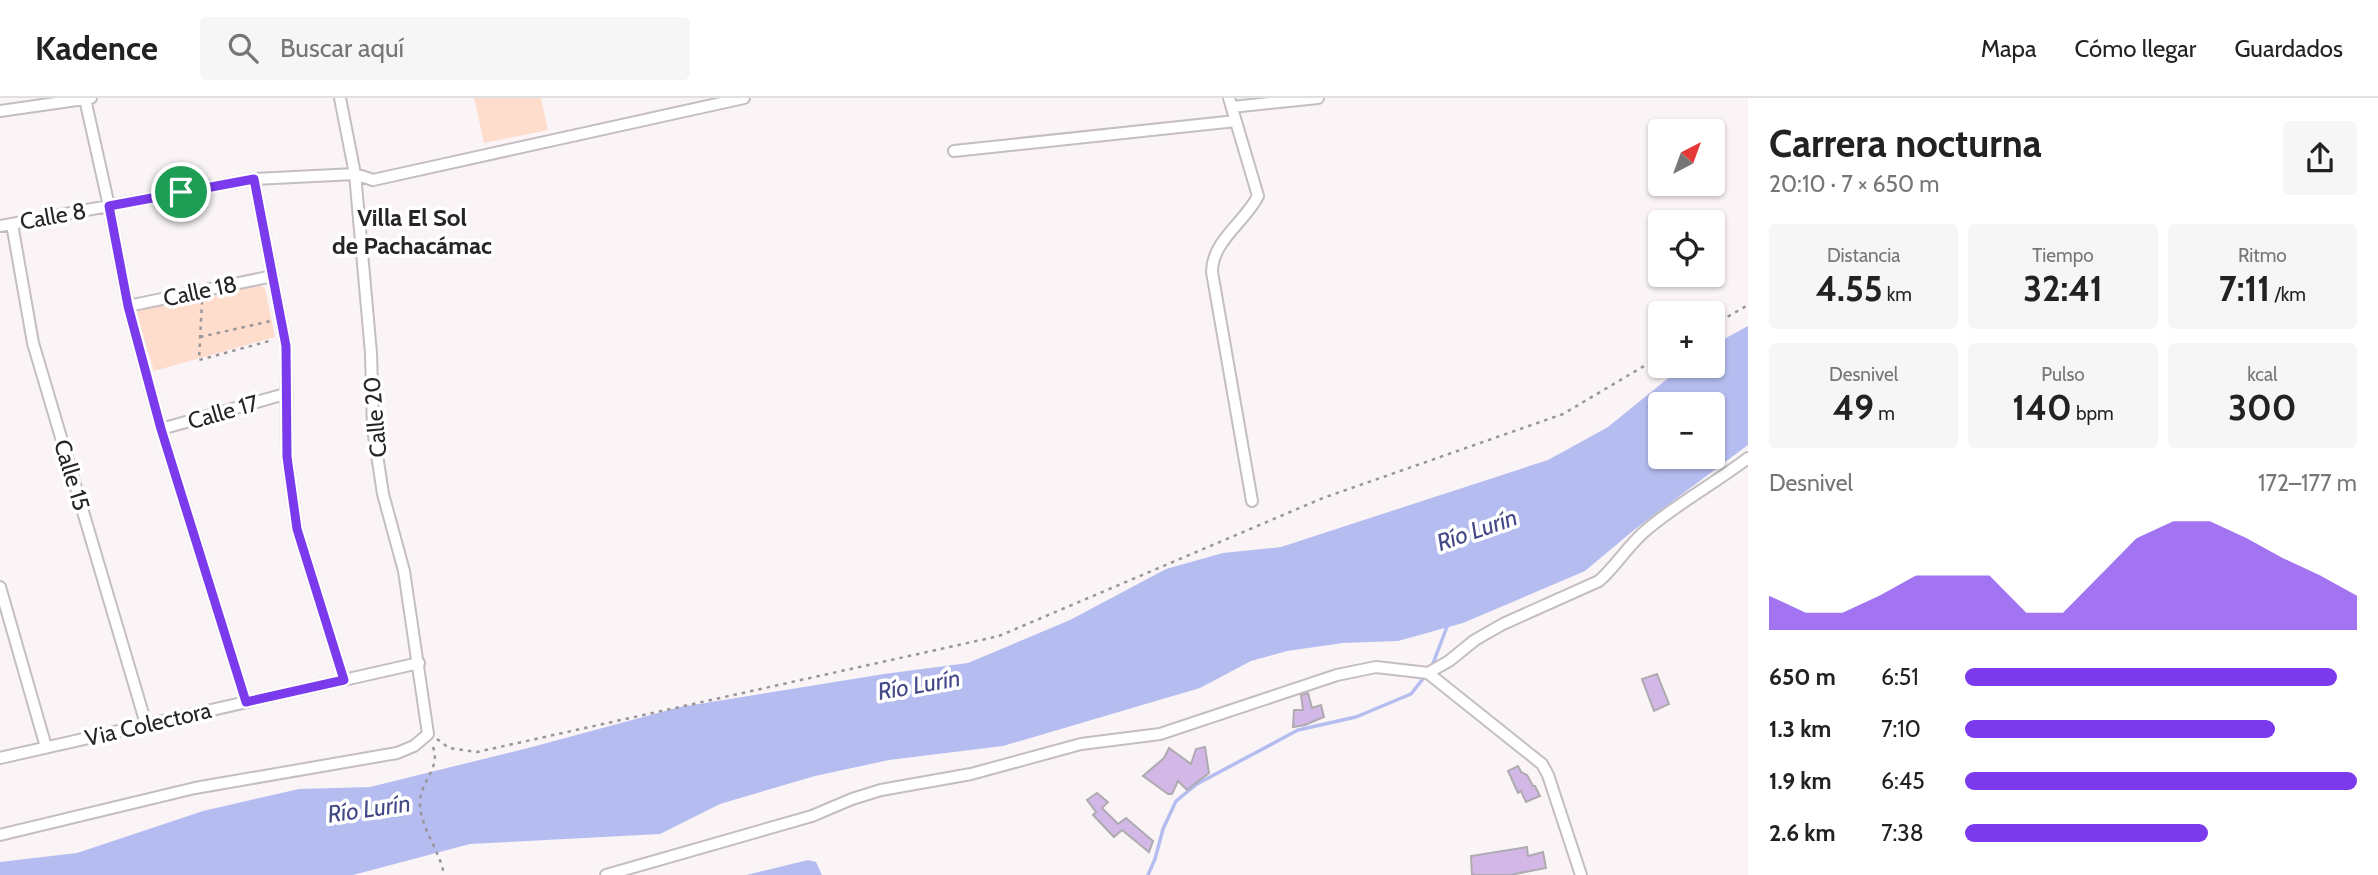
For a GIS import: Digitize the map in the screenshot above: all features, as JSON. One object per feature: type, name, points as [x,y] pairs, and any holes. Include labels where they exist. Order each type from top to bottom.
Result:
[{"type":"street","points":[[0,111],[91,98]]},
{"type":"street","name":"Calle 20","points":[[340,98],[355,174],[371,353],[373,429],[383,494],[404,571],[428,733]]},
{"type":"street","name":"Calle 8","points":[[0,226],[254,179],[355,174],[373,180],[744,98]]},
{"type":"street","points":[[1252,501],[1212,272],[1212,262],[1217,250],[1258,196],[1230,102],[1318,98]]},
{"type":"street","points":[[85,99],[128,306],[161,429],[246,702]]},
{"type":"street","points":[[954,151],[1236,121]]},
{"type":"street","points":[[254,179],[284,337],[287,457],[297,529],[344,680]]},
{"type":"street","name":"Calle 15","points":[[12,224],[33,343],[146,723]]},
{"type":"street","name":"Calle 18","points":[[128,306],[273,276]]},
{"type":"street","name":"Calle 17","points":[[161,429],[285,394]]},
{"type":"street","points":[[1428,673],[1503,624],[1599,581],[1612,570],[1642,534],[1660,519],[1748,458]]},
{"type":"street","points":[[0,587],[46,747]]},
{"type":"street","name":"Via Colectora","points":[[0,758],[419,663]]},
{"type":"street","points":[[606,875],[812,816],[881,790],[971,774],[1081,744],[1160,734],[1337,675],[1376,667],[1428,673],[1542,764],[1549,775],[1581,875]]},
{"type":"street","points":[[0,835],[195,788],[397,753],[414,746],[428,733]]},
{"type":"path","points":[[203,290],[199,360],[284,337]]},
{"type":"path","points":[[1725,318],[1748,304]]},
{"type":"path","points":[[200,337],[281,319]]},
{"type":"path","points":[[428,733],[449,748],[477,752],[999,636],[1323,498],[1563,414],[1648,364]]},
{"type":"path","points":[[428,733],[436,756],[434,769],[423,787],[420,803],[426,828],[444,875]]},
{"type":"shaded area","points":[[474,98],[541,98],[548,130],[484,143]]},
{"type":"shaded area","points":[[260,285],[265,288],[275,337],[154,371],[135,311],[140,306]]},
{"type":"water","points":[[1748,326],[1748,445],[1725,462],[1725,392],[1651,392],[1668,378],[1725,378],[1725,338]]},
{"type":"water","name":"Río Lurín","points":[[1648,394],[1648,469],[1716,469],[1634,530],[1585,571],[1463,623],[1398,641],[1343,643],[1287,651],[1251,661],[1200,688],[1003,746],[889,760],[815,776],[720,804],[660,834],[470,844],[353,875],[0,875],[0,862],[77,853],[203,811],[299,789],[370,787],[680,707],[968,663],[1070,620],[1166,569],[1223,553],[1281,547],[1548,460],[1608,427]]},
{"type":"water","points":[[808,860],[816,862],[822,875],[746,875]]},
{"type":"building","points":[[1657,674],[1669,704],[1654,711],[1642,679]]},
{"type":"building","points":[[1308,693],[1312,708],[1321,705],[1324,717],[1293,727],[1294,710],[1303,710],[1301,695]]},
{"type":"building","points":[[1205,747],[1209,773],[1187,790],[1178,781],[1172,794],[1168,794],[1143,776],[1164,758],[1169,748],[1191,764],[1196,749]]},
{"type":"building","points":[[1518,766],[1540,796],[1526,802],[1521,791],[1518,793],[1508,771]]},
{"type":"building","points":[[1097,793],[1108,802],[1102,808],[1118,824],[1126,818],[1153,841],[1149,852],[1122,830],[1114,837],[1093,815],[1096,812],[1087,800]]},
{"type":"building","points":[[1527,847],[1528,856],[1543,852],[1546,868],[1510,875],[1472,875],[1471,856]]},
{"type":"waterway","points":[[1432,666],[1448,624]]},
{"type":"waterway","points":[[1148,875],[1163,829],[1176,801],[1197,784],[1298,730],[1356,717],[1411,694],[1426,675]]},
{"type":"district","name":"Villa El Sol de Pachacámac","points":[[412,232]]},
{"type":"route","points":[[254,179],[286,346],[287,457],[297,529],[344,680],[246,702],[161,429],[128,306],[109,206],[181,192],[254,179]]}]
